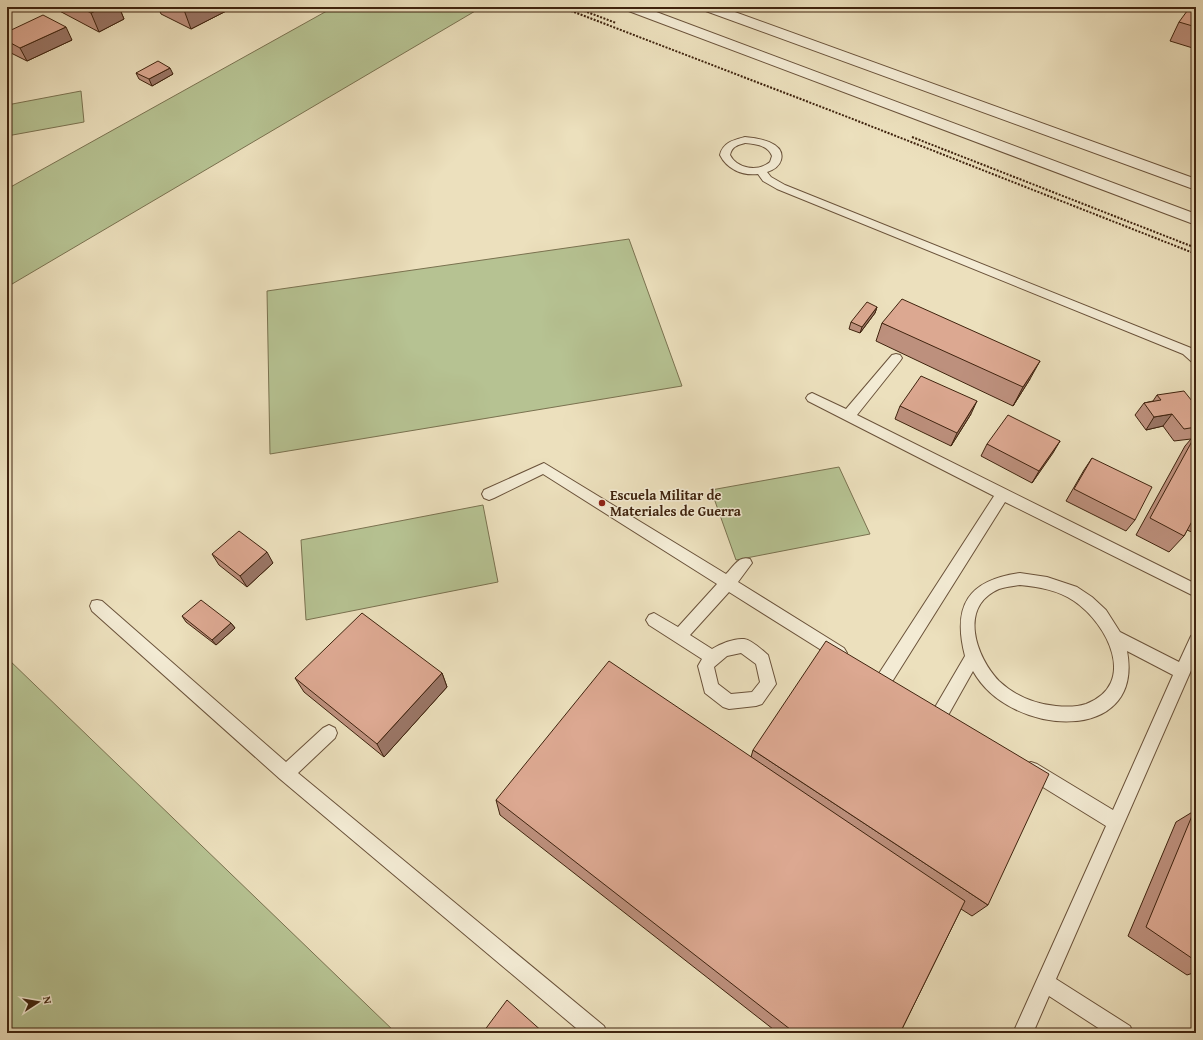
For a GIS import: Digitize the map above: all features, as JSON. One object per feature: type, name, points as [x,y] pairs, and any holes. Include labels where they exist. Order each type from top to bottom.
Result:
[{"type":"street","points":[[631,7],[1196,220]]},
{"type":"street","points":[[708,7],[1196,185]]},
{"type":"lane","points":[[745,140],[754,140],[768,145],[776,154],[777,159],[774,164],[761,171],[752,171],[735,167],[729,163],[725,158],[727,148],[745,140]]},
{"type":"lane","points":[[761,171],[767,179],[781,187],[1193,353]]},
{"type":"lane","points":[[848,416],[896,358]]},
{"type":"lane","points":[[812,398],[1196,591]]},
{"type":"lane","points":[[490,494],[544,468],[851,660]]},
{"type":"lane","points":[[871,672],[890,684],[1003,494]]},
{"type":"lane","points":[[680,636],[745,563]]},
{"type":"lane","points":[[1020,579],[1043,581],[1067,589],[1088,603],[1106,621],[1116,637],[1123,662],[1120,682],[1110,699],[1093,710],[1071,715],[1046,713],[1020,704],[998,690],[980,671],[969,649],[966,628],[970,608],[982,593],[999,583],[1020,579]]},
{"type":"lane","points":[[97,606],[286,773],[597,1033]]},
{"type":"lane","points":[[654,620],[712,657]]},
{"type":"lane","points":[[1116,637],[1182,672]]},
{"type":"lane","points":[[1023,1033],[1196,641]]},
{"type":"lane","points":[[954,723],[934,710],[973,657]]},
{"type":"lane","points":[[286,773],[329,733]]},
{"type":"lane","points":[[1021,764],[1116,822]]},
{"type":"lane","points":[[1045,983],[1123,1033]]},
{"type":"path","points":[[562,7],[1196,254]]},
{"type":"path","points":[[574,7],[619,24]]},
{"type":"path","points":[[910,136],[1196,248]]},
{"type":"green space","points":[[334,7],[482,7],[7,287],[7,189]]},
{"type":"green space","points":[[81,91],[84,122],[7,136],[7,105]]},
{"type":"green space","points":[[629,239],[682,386],[270,454],[267,291]]},
{"type":"green space","points":[[839,467],[870,534],[736,560],[711,490]]},
{"type":"green space","points":[[483,505],[498,582],[306,620],[301,540]]},
{"type":"green space","points":[[7,658],[396,1033],[7,1033]]},
{"type":"building","points":[[79,7],[103,7],[91,13]]},
{"type":"building","points":[[178,7],[190,7],[184,10]]},
{"type":"building","points":[[1190,7],[1196,7],[1196,27],[1179,22]]},
{"type":"building","points":[[43,15],[66,27],[20,48],[7,41],[7,32]]},
{"type":"building","points":[[158,61],[170,68],[149,79],[136,73]]},
{"type":"building","points":[[902,299],[1040,361],[1023,387],[882,323]]},
{"type":"building","points":[[867,302],[877,307],[862,327],[851,322]]},
{"type":"building","points":[[921,376],[977,401],[957,433],[900,406]]},
{"type":"building","points":[[1184,391],[1196,406],[1196,427],[1184,429],[1172,414],[1154,417],[1144,403],[1161,400],[1157,395]]},
{"type":"building","points":[[1008,415],[1060,441],[1039,471],[987,444]]},
{"type":"building","points":[[1196,434],[1196,514],[1184,536],[1150,518]]},
{"type":"building","points":[[1092,458],[1152,487],[1135,520],[1074,489]]},
{"type":"building","points":[[239,531],[267,552],[240,576],[212,554]]},
{"type":"building","points":[[201,600],[231,623],[212,640],[182,616]]},
{"type":"building","points":[[362,613],[442,673],[377,744],[295,678]]},
{"type":"building","points":[[826,641],[1049,774],[988,905],[753,750]]},
{"type":"building","points":[[609,661],[965,901],[900,1033],[795,1033],[496,800]]},
{"type":"building","points":[[1194,811],[1196,812],[1196,961],[1146,927]]},
{"type":"building","points":[[507,1000],[544,1033],[487,1033],[484,1031]]},
{"type":"place","name":"Escuela Militar de Materiales de Guerra","points":[[602,503]]}]
